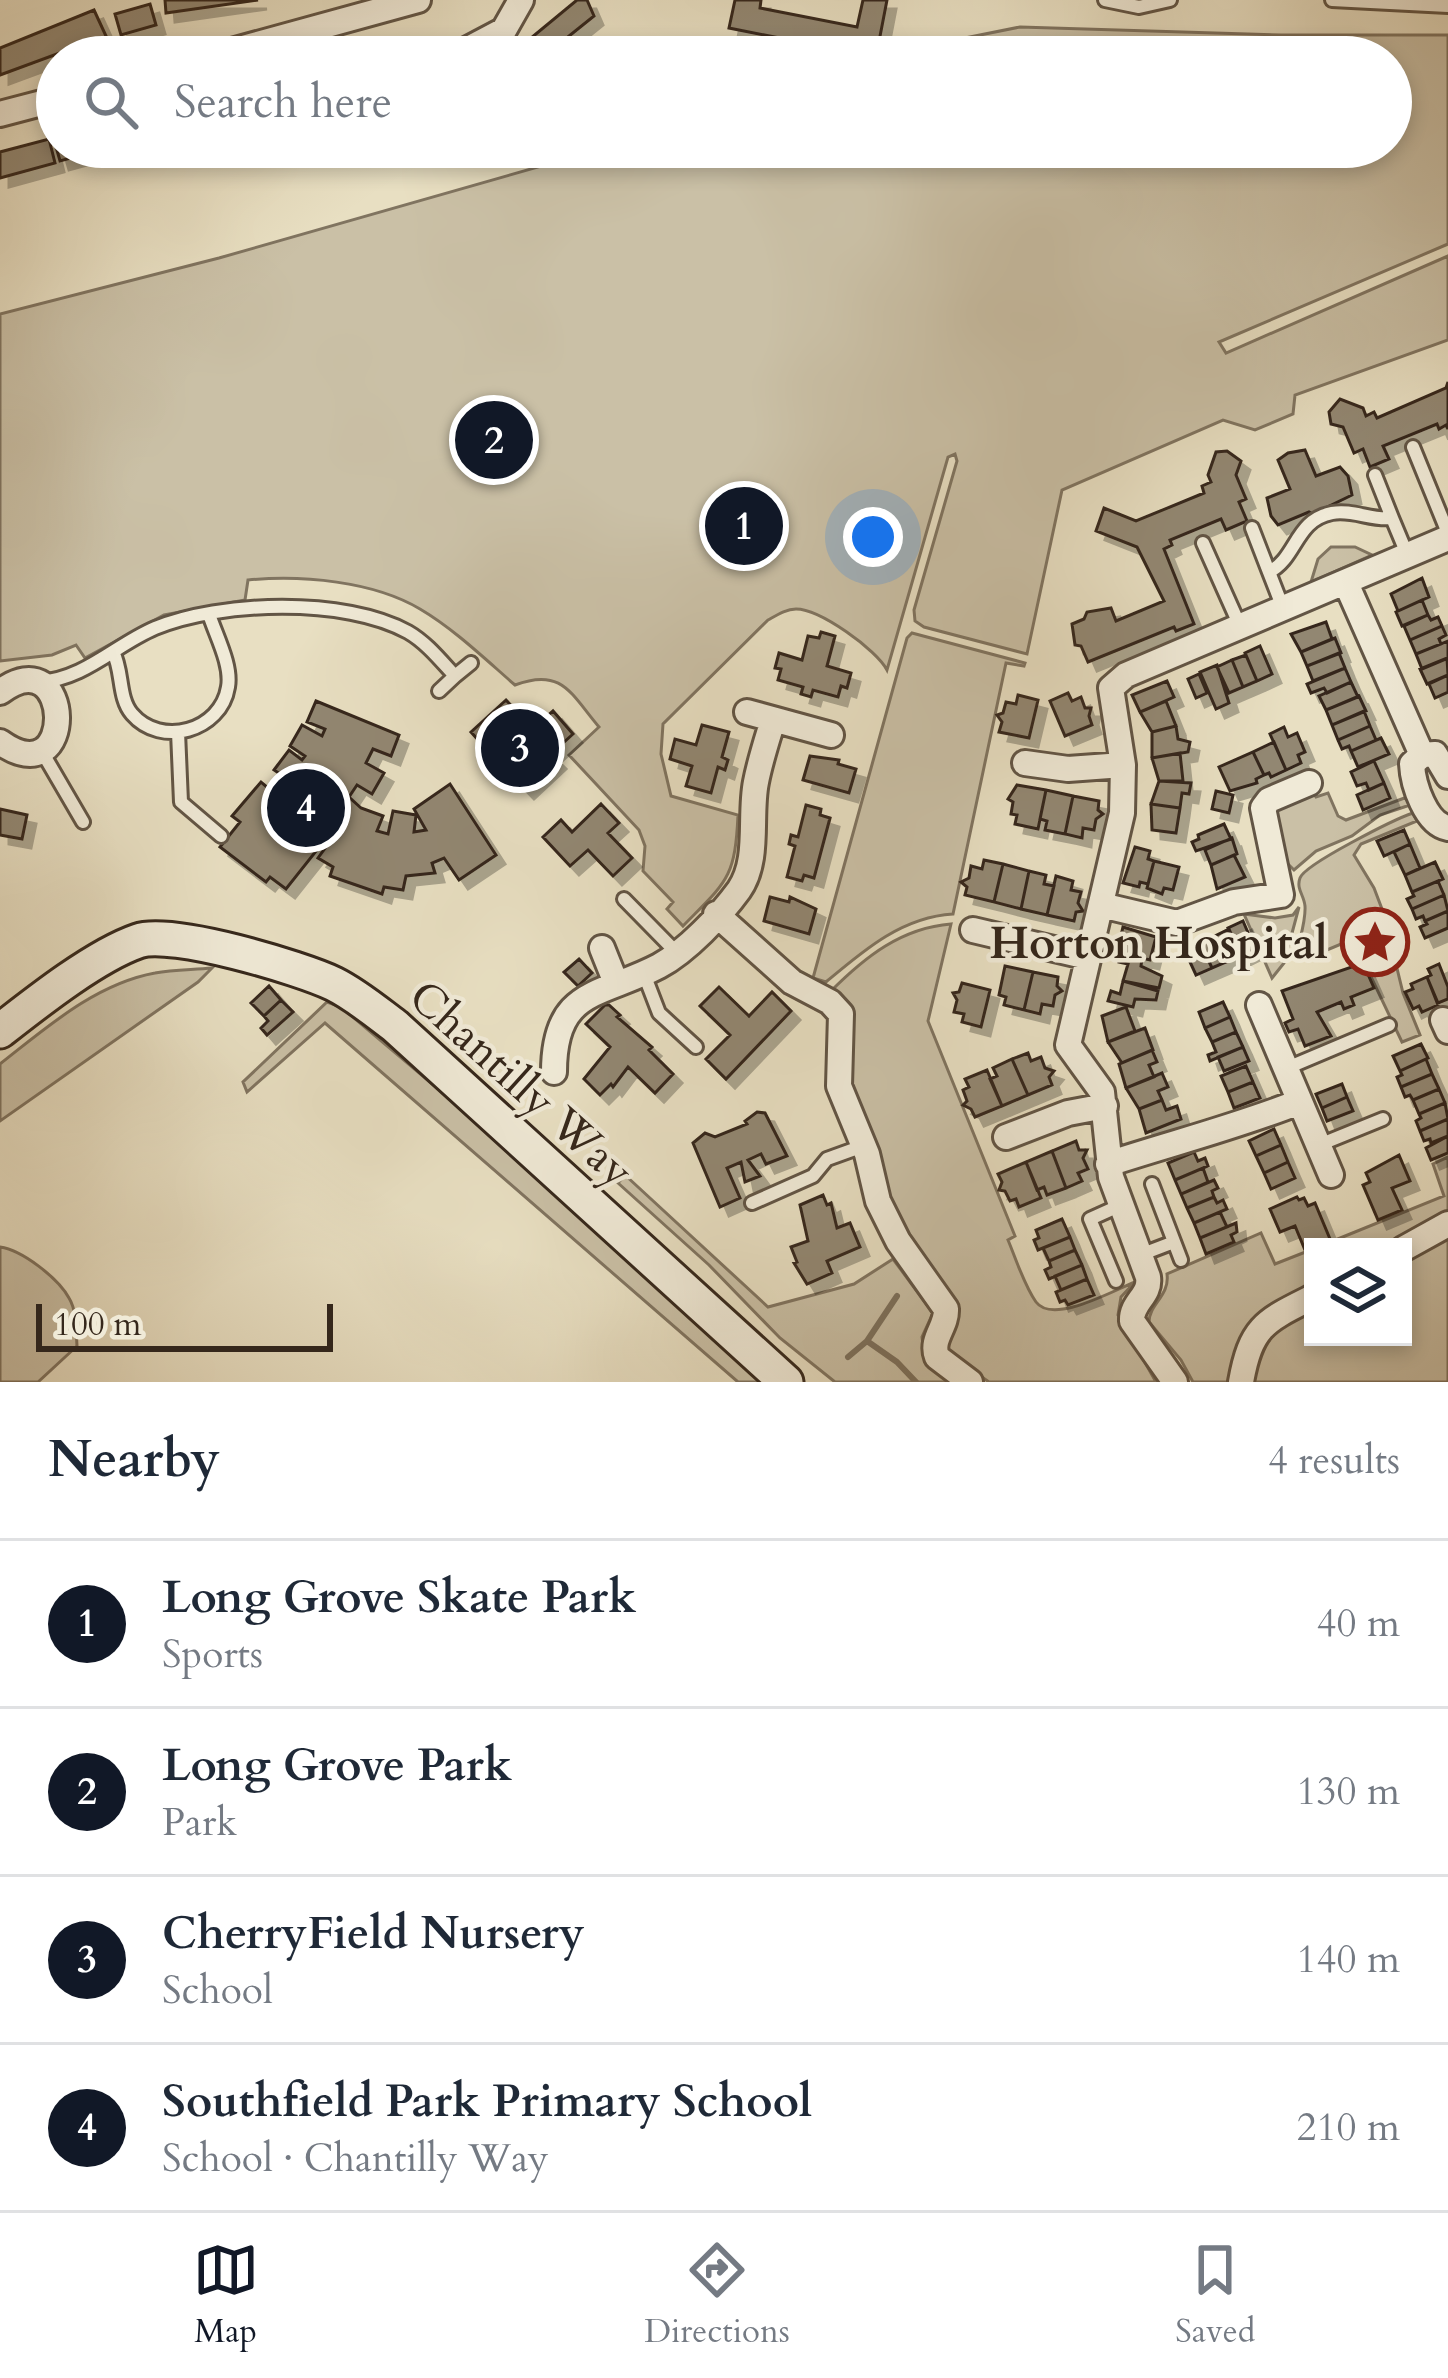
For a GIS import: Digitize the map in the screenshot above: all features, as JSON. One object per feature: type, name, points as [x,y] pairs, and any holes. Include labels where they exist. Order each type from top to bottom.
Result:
[{"type":"street","points":[[292,36],[418,0]]},
{"type":"street","points":[[493,36],[504,30],[521,0]]},
{"type":"street","points":[[0,114],[36,104]]},
{"type":"street","points":[[1175,1382],[1132,1321],[1133,1309],[1149,1286],[1108,1164],[1105,1106],[1096,1079],[1068,1045],[1121,820],[1123,765],[1110,696],[1114,682],[1448,535]]},
{"type":"street","points":[[1346,583],[1422,755]]},
{"type":"street","points":[[0,692],[26,682],[50,692],[59,709],[58,730],[40,749],[21,752],[0,742]]},
{"type":"street","points":[[747,712],[832,735]]},
{"type":"street","points":[[554,1072],[555,1038],[565,1018],[583,1000],[677,953],[738,890],[748,872],[756,781],[772,720]]},
{"type":"street","points":[[1448,776],[1437,756],[1422,755],[1412,764],[1432,820],[1448,828]]},
{"type":"street","points":[[1025,763],[1068,769],[1123,765]]},
{"type":"street","points":[[1101,905],[1177,923],[1234,902],[1282,902],[1262,812],[1273,798],[1310,783]]},
{"type":"street","points":[[716,914],[791,982],[839,1010],[843,1027],[838,1080],[886,1219],[946,1309],[935,1354],[970,1382]]},
{"type":"street","points":[[973,930],[1088,957]]},
{"type":"street","name":"Chantilly Way","points":[[0,1031],[115,952],[151,938],[304,972],[365,1003],[786,1382]]},
{"type":"street","points":[[602,948],[616,983]]},
{"type":"street","points":[[1258,1005],[1331,1175]]},
{"type":"street","points":[[1108,1164],[1300,1102]]},
{"type":"street","points":[[1006,1138],[1074,1111],[1105,1106]]},
{"type":"street","points":[[1412,1244],[1448,1224]]},
{"type":"street","points":[[1241,1382],[1249,1346],[1259,1328],[1304,1302]]},
{"type":"lane","points":[[1105,0],[1139,7],[1170,0]]},
{"type":"lane","points":[[1332,0],[1448,6]]},
{"type":"lane","points":[[1413,447],[1448,535]]},
{"type":"lane","points":[[1375,475],[1408,555]]},
{"type":"lane","points":[[1269,572],[1282,563],[1300,530],[1319,517],[1341,512],[1392,518]]},
{"type":"lane","points":[[1252,528],[1283,608]]},
{"type":"lane","points":[[1203,543],[1240,626]]},
{"type":"lane","points":[[26,682],[58,680],[88,668],[166,624],[255,609],[307,609],[364,617],[413,636],[455,676]]},
{"type":"lane","points":[[113,652],[132,714],[152,728],[195,729],[211,719],[228,689],[209,614]]},
{"type":"lane","points":[[439,691],[471,663]]},
{"type":"lane","points":[[59,709],[70,687],[88,668]]},
{"type":"lane","points":[[178,732],[180,798],[188,811],[221,836]]},
{"type":"lane","points":[[40,749],[83,822]]},
{"type":"lane","points":[[624,899],[677,953]]},
{"type":"lane","points":[[644,973],[659,1013],[696,1047]]},
{"type":"lane","points":[[1286,1069],[1389,1025]]},
{"type":"lane","points":[[1318,1145],[1383,1119]]},
{"type":"lane","points":[[752,1203],[808,1179],[827,1159],[864,1145]]},
{"type":"lane","points":[[1151,1184],[1181,1260]]},
{"type":"lane","points":[[1116,1282],[1090,1220],[1120,1205]]},
{"type":"lane","points":[[1140,1255],[1174,1242]]},
{"type":"shaded area","points":[[1020,27],[1448,35],[1448,244],[1219,342],[1226,353],[1448,256],[1448,340],[1295,395],[1293,414],[1255,430],[1223,420],[1062,490],[1027,654],[915,621],[914,610],[957,461],[955,454],[948,457],[887,670],[872,652],[833,623],[806,611],[789,610],[768,620],[663,724],[661,754],[671,796],[738,815],[726,878],[683,926],[667,909],[673,902],[643,871],[645,846],[639,830],[569,755],[599,727],[573,694],[544,679],[515,685],[445,626],[381,592],[337,582],[248,580],[245,600],[164,615],[85,658],[76,645],[52,655],[0,661],[0,314],[219,258],[534,168],[1412,168],[1412,36],[975,36]]},
{"type":"shaded area","points":[[1331,547],[1355,547],[1372,555],[1311,582],[1318,559]]},
{"type":"shaded area","points":[[912,633],[1025,663],[1006,663],[953,914],[900,928],[826,982],[813,978]]},
{"type":"shaded area","points":[[1311,790],[1316,797],[1328,793],[1338,816],[1346,820],[1407,797],[1410,805],[1380,815],[1352,836],[1316,851],[1294,870],[1284,860],[1268,811]]},
{"type":"shaded area","points":[[1413,813],[1417,821],[1361,844],[1354,855],[1374,888],[1399,954],[1394,956],[1403,993],[1420,1035],[1402,1042],[1353,939],[1327,950],[1297,952],[1305,912],[1299,882],[1306,871],[1333,853]]},
{"type":"shaded area","points":[[1299,907],[1284,963],[1272,978],[1244,914],[1275,918],[1293,915]]},
{"type":"shaded area","points":[[951,924],[928,1021],[1015,1236],[1008,1240],[1024,1280],[1036,1302],[1056,1310],[1084,1304],[1135,1282],[1121,1297],[1118,1315],[1156,1382],[989,1382],[946,1352],[957,1308],[892,1210],[849,1085],[852,1010],[831,991],[885,946],[916,931]]},
{"type":"shaded area","points":[[212,968],[0,1121],[0,1064],[53,1022],[133,979]]},
{"type":"shaded area","points":[[327,1002],[341,1007],[456,1104],[764,1382],[738,1382],[325,1023],[247,1092],[243,1082]]},
{"type":"shaded area","points":[[1448,1157],[1448,1211],[1399,1238],[1340,1238],[1444,1196],[1433,1164]]},
{"type":"shaded area","points":[[625,1175],[768,1307],[854,1284],[893,1259],[933,1313],[922,1337],[925,1362],[950,1382],[835,1382],[780,1338],[709,1265],[618,1183]]},
{"type":"shaded area","points":[[1261,1233],[1275,1264],[1304,1253],[1304,1290],[1268,1310],[1229,1382],[1193,1382],[1149,1322],[1167,1274]]},
{"type":"shaded area","points":[[1448,1235],[1448,1382],[1250,1382],[1267,1336],[1304,1312],[1304,1346],[1412,1346],[1412,1255]]},
{"type":"shaded area","points":[[0,1247],[19,1253],[48,1274],[64,1290],[73,1309],[77,1346],[38,1382],[0,1382]]},
{"type":"building","points":[[165,0],[258,0],[166,13]]},
{"type":"building","points":[[577,0],[587,0],[594,16],[569,36],[534,36]]},
{"type":"building","points":[[735,0],[761,0],[760,8],[857,27],[863,0],[887,0],[880,36],[770,36],[729,28]]},
{"type":"building","points":[[150,4],[156,25],[121,35],[115,14]]},
{"type":"building","points":[[94,10],[106,36],[36,36],[36,62],[0,75],[0,48]]},
{"type":"building","points":[[36,142],[37,168],[0,178],[0,152]]},
{"type":"building","points":[[1448,382],[1448,429],[1446,425],[1439,429],[1437,424],[1383,446],[1389,459],[1370,467],[1363,449],[1354,453],[1343,427],[1331,424],[1329,412],[1340,399],[1363,408],[1366,416],[1374,412],[1377,418],[1446,388]]},
{"type":"building","points":[[1305,450],[1316,476],[1340,467],[1348,476],[1352,495],[1278,525],[1267,498],[1290,489],[1278,460]]},
{"type":"building","points":[[1227,451],[1241,461],[1236,475],[1246,499],[1239,502],[1247,521],[1226,530],[1221,519],[1170,540],[1172,545],[1164,549],[1194,624],[1176,631],[1174,627],[1088,662],[1081,646],[1075,645],[1072,624],[1087,612],[1111,608],[1116,621],[1164,601],[1137,547],[1096,531],[1104,508],[1136,521],[1204,493],[1202,486],[1211,482],[1208,475],[1216,452]]},
{"type":"building","points":[[1422,578],[1429,597],[1398,611],[1391,594]]},
{"type":"building","points":[[1422,600],[1428,615],[1402,626],[1396,612]]},
{"type":"building","points":[[1428,615],[1431,620],[1438,617],[1442,626],[1410,640],[1404,626]]},
{"type":"building","points":[[1326,622],[1332,639],[1301,652],[1291,634]]},
{"type":"building","points":[[1442,626],[1446,635],[1439,639],[1441,644],[1416,654],[1410,640]]},
{"type":"building","points":[[821,632],[835,636],[827,666],[851,673],[847,688],[841,686],[838,697],[813,690],[811,697],[801,694],[803,687],[778,680],[779,653],[802,660],[808,636],[819,638]]},
{"type":"building","points":[[1335,638],[1341,653],[1307,666],[1301,652]]},
{"type":"building","points":[[1448,641],[1448,658],[1422,669],[1416,654]]},
{"type":"building","points":[[1260,646],[1272,674],[1257,681],[1245,653]]},
{"type":"building","points":[[1339,653],[1345,668],[1313,681],[1307,666]]},
{"type":"building","points":[[1246,655],[1257,681],[1243,687],[1232,660]]},
{"type":"building","points":[[1447,658],[1448,675],[1427,684],[1420,669]]},
{"type":"building","points":[[1232,660],[1243,687],[1229,693],[1217,667]]},
{"type":"building","points":[[1217,665],[1229,703],[1216,709],[1200,672]]},
{"type":"building","points":[[1345,668],[1351,682],[1327,693],[1324,688],[1311,693],[1307,684]]},
{"type":"building","points":[[1199,674],[1207,693],[1196,698],[1188,679]]},
{"type":"building","points":[[1448,675],[1448,692],[1435,698],[1429,684]]},
{"type":"building","points":[[1167,681],[1174,697],[1140,712],[1132,695]]},
{"type":"building","points":[[1351,682],[1358,697],[1326,710],[1319,696]]},
{"type":"building","points":[[1068,693],[1072,701],[1081,697],[1085,708],[1091,708],[1092,725],[1065,736],[1050,701]]},
{"type":"building","points":[[1018,695],[1038,700],[1029,738],[999,732],[1002,722],[997,715],[1003,713],[1006,702],[1016,704]]},
{"type":"building","points":[[1359,696],[1366,711],[1332,725],[1326,710]]},
{"type":"building","points":[[506,700],[533,729],[553,711],[573,734],[551,754],[557,760],[525,790],[505,769],[500,774],[471,732]]},
{"type":"building","points":[[316,701],[399,735],[391,756],[373,749],[366,763],[384,773],[372,794],[357,785],[349,797],[361,808],[383,816],[377,831],[388,834],[393,811],[416,815],[414,832],[426,830],[414,809],[450,784],[496,855],[459,880],[444,858],[432,863],[435,873],[406,876],[403,890],[384,887],[382,894],[330,876],[333,867],[318,858],[328,844],[324,841],[286,889],[270,877],[266,882],[220,847],[240,822],[232,816],[261,782],[285,802],[290,795],[284,791],[292,782],[274,770],[289,750],[302,760],[305,756],[290,746],[302,725],[322,736],[325,729],[307,722]]},
{"type":"building","points":[[1166,701],[1176,726],[1152,732],[1140,712]]},
{"type":"building","points":[[1364,711],[1370,726],[1338,740],[1332,725]]},
{"type":"building","points":[[702,725],[729,732],[722,757],[728,760],[725,770],[718,767],[711,793],[686,786],[692,766],[670,759],[675,739],[696,745]]},
{"type":"building","points":[[1176,726],[1178,739],[1190,742],[1188,752],[1152,758],[1152,732]]},
{"type":"building","points":[[1370,726],[1376,740],[1351,751],[1349,746],[1342,749],[1338,740]]},
{"type":"building","points":[[1284,727],[1288,737],[1297,733],[1305,752],[1298,755],[1301,763],[1286,770],[1270,734]]},
{"type":"building","points":[[1381,738],[1389,754],[1358,767],[1351,751]]},
{"type":"building","points":[[1274,742],[1286,770],[1271,777],[1264,775],[1253,752]]},
{"type":"building","points":[[1253,752],[1264,775],[1257,783],[1230,791],[1219,767]]},
{"type":"building","points":[[1180,753],[1183,781],[1159,781],[1152,758]]},
{"type":"building","points":[[810,756],[839,760],[838,764],[856,769],[849,793],[803,780]]},
{"type":"building","points":[[1374,761],[1384,783],[1369,790],[1366,783],[1357,786],[1351,772]]},
{"type":"building","points":[[1159,781],[1191,783],[1189,794],[1182,793],[1180,808],[1151,804]]},
{"type":"building","points":[[1384,783],[1390,798],[1363,810],[1357,795]]},
{"type":"building","points":[[1017,785],[1046,790],[1038,829],[1015,824],[1017,815],[1011,814],[1013,802],[1008,799]]},
{"type":"building","points":[[1046,790],[1073,796],[1065,834],[1045,830],[1047,821],[1040,819]]},
{"type":"building","points":[[1216,791],[1233,795],[1229,813],[1212,809]]},
{"type":"building","points":[[1073,796],[1099,801],[1098,810],[1103,814],[1096,819],[1094,830],[1083,828],[1082,838],[1065,834]]},
{"type":"building","points":[[601,804],[619,823],[608,833],[632,858],[613,876],[588,850],[570,866],[543,837],[561,820],[572,832]]},
{"type":"building","points":[[1151,804],[1180,808],[1176,833],[1152,830]]},
{"type":"building","points":[[806,805],[821,809],[820,815],[830,818],[814,878],[804,875],[802,881],[787,877],[795,846],[789,844],[791,835],[798,837]]},
{"type":"building","points":[[0,809],[27,815],[22,839],[0,835]]},
{"type":"building","points":[[1224,824],[1231,839],[1196,851],[1192,842],[1198,835]]},
{"type":"building","points":[[1404,830],[1410,844],[1384,856],[1377,841]]},
{"type":"building","points":[[1232,838],[1237,854],[1211,865],[1205,850]]},
{"type":"building","points":[[1410,844],[1420,868],[1405,875],[1394,852]]},
{"type":"building","points":[[1135,847],[1150,851],[1148,859],[1154,861],[1148,884],[1140,882],[1139,887],[1123,883]]},
{"type":"building","points":[[1234,855],[1245,877],[1217,889],[1211,865]]},
{"type":"building","points":[[984,860],[1003,864],[994,902],[965,895],[967,887],[961,882],[969,878],[971,866],[982,869]]},
{"type":"building","points":[[1154,861],[1179,867],[1173,890],[1164,888],[1162,894],[1147,888]]},
{"type":"building","points":[[1435,862],[1443,879],[1412,892],[1405,875]]},
{"type":"building","points":[[1003,864],[1029,871],[1021,909],[994,902]]},
{"type":"building","points":[[1029,871],[1046,875],[1044,884],[1054,886],[1047,915],[1021,909]]},
{"type":"building","points":[[1056,876],[1073,881],[1071,890],[1081,892],[1078,903],[1083,911],[1076,912],[1074,921],[1047,915]]},
{"type":"building","points":[[1438,881],[1444,895],[1412,909],[1407,899],[1414,896],[1412,892]]},
{"type":"building","points":[[1444,895],[1448,911],[1425,921],[1423,916],[1416,919],[1412,909]]},
{"type":"building","points":[[770,897],[789,902],[790,897],[816,909],[809,934],[764,921]]},
{"type":"building","points":[[1448,911],[1448,928],[1425,938],[1420,927],[1425,921]]},
{"type":"building","points":[[1243,921],[1255,949],[1241,956],[1228,928]]},
{"type":"building","points":[[1123,927],[1156,937],[1150,960],[1121,953]]},
{"type":"building","points":[[1229,929],[1241,956],[1226,962],[1215,936]]},
{"type":"building","points":[[1215,936],[1226,962],[1212,968],[1200,942]]},
{"type":"building","points":[[1200,942],[1212,968],[1196,975],[1184,949]]},
{"type":"building","points":[[1121,953],[1142,958],[1141,966],[1162,976],[1159,988],[1123,981],[1128,964],[1119,962]]},
{"type":"building","points":[[579,959],[592,973],[578,986],[564,972]]},
{"type":"building","points":[[1363,963],[1374,988],[1351,997],[1354,1005],[1344,1009],[1341,1002],[1317,1012],[1331,1036],[1305,1046],[1298,1029],[1289,1032],[1285,1023],[1293,1019],[1282,991]]},
{"type":"building","points":[[1439,964],[1448,999],[1438,1003],[1427,977],[1431,975],[1428,969]]},
{"type":"building","points":[[1005,966],[1033,972],[1024,1010],[1004,1005],[1006,997],[999,995]]},
{"type":"building","points":[[1033,972],[1058,977],[1062,991],[1055,995],[1053,1006],[1042,1004],[1040,1014],[1024,1010]]},
{"type":"building","points":[[1427,977],[1438,1005],[1422,1012],[1419,1006],[1413,1009],[1405,992]]},
{"type":"building","points":[[1123,981],[1158,991],[1156,1000],[1135,999],[1133,1007],[1108,1001],[1111,991],[1120,994]]},
{"type":"building","points":[[962,983],[990,990],[981,1027],[962,1022],[964,1014],[954,1012],[957,1000],[953,993],[959,992]]},
{"type":"building","points":[[269,986],[281,1000],[264,1016],[251,1003]]},
{"type":"building","points":[[719,987],[749,1016],[772,992],[791,1011],[726,1079],[706,1059],[730,1035],[700,1006]]},
{"type":"building","points":[[281,1000],[293,1012],[267,1035],[261,1028],[268,1021],[264,1016]]},
{"type":"building","points":[[1223,1002],[1230,1017],[1205,1028],[1199,1012]]},
{"type":"building","points":[[605,1005],[652,1047],[649,1050],[673,1074],[655,1093],[628,1067],[600,1095],[584,1079],[610,1047],[586,1024]]},
{"type":"building","points":[[1126,1007],[1135,1031],[1108,1042],[1102,1016]]},
{"type":"building","points":[[1230,1017],[1236,1032],[1212,1042],[1205,1028]]},
{"type":"building","points":[[1145,1028],[1153,1050],[1122,1063],[1108,1042]]},
{"type":"building","points":[[1236,1032],[1243,1047],[1210,1061],[1208,1055],[1216,1052],[1212,1042]]},
{"type":"building","points":[[1421,1044],[1428,1058],[1400,1071],[1393,1056]]},
{"type":"building","points":[[1243,1047],[1249,1061],[1224,1071],[1218,1057]]},
{"type":"building","points":[[1152,1050],[1157,1062],[1149,1065],[1154,1077],[1126,1088],[1119,1064]]},
{"type":"building","points":[[1028,1053],[1031,1061],[1041,1057],[1045,1068],[1054,1071],[1049,1077],[1052,1085],[1028,1095],[1012,1059]]},
{"type":"building","points":[[1012,1059],[1028,1095],[1002,1106],[990,1079],[997,1076],[993,1068]]},
{"type":"building","points":[[1426,1059],[1432,1074],[1401,1087],[1400,1071]]},
{"type":"building","points":[[1246,1066],[1253,1082],[1228,1092],[1221,1076]]},
{"type":"building","points":[[987,1070],[1002,1106],[975,1117],[963,1105],[967,1101],[963,1090],[969,1087],[965,1079]]},
{"type":"building","points":[[1162,1073],[1168,1087],[1158,1091],[1162,1100],[1139,1109],[1126,1088]]},
{"type":"building","points":[[1432,1074],[1439,1089],[1413,1100],[1410,1095],[1405,1097],[1401,1087]]},
{"type":"building","points":[[1253,1082],[1260,1098],[1234,1108],[1228,1092]]},
{"type":"building","points":[[1342,1084],[1347,1097],[1322,1108],[1316,1094]]},
{"type":"building","points":[[1439,1089],[1445,1103],[1419,1114],[1413,1100]]},
{"type":"building","points":[[1347,1097],[1353,1111],[1327,1121],[1322,1108]]},
{"type":"building","points":[[1162,1100],[1166,1110],[1177,1106],[1181,1119],[1146,1133],[1139,1109]]},
{"type":"building","points":[[1445,1103],[1448,1119],[1420,1131],[1419,1114]]},
{"type":"building","points":[[757,1112],[765,1113],[787,1156],[766,1164],[761,1154],[748,1160],[760,1176],[745,1182],[741,1162],[727,1168],[740,1198],[720,1207],[693,1143],[705,1133],[715,1137],[747,1124]]},
{"type":"building","points":[[1448,1119],[1448,1136],[1424,1141],[1420,1131]]},
{"type":"building","points":[[1274,1129],[1281,1145],[1256,1156],[1249,1141]]},
{"type":"building","points":[[1448,1136],[1448,1153],[1431,1160],[1426,1148]]},
{"type":"building","points":[[1076,1141],[1079,1150],[1087,1150],[1083,1158],[1088,1169],[1078,1173],[1082,1181],[1066,1188],[1052,1151]]},
{"type":"building","points":[[1281,1145],[1288,1162],[1264,1173],[1256,1156]]},
{"type":"building","points":[[1052,1151],[1066,1188],[1047,1195],[1044,1187],[1037,1190],[1026,1162]]},
{"type":"building","points":[[1194,1152],[1208,1166],[1175,1180],[1168,1163]]},
{"type":"building","points":[[1399,1155],[1410,1181],[1392,1188],[1402,1210],[1378,1220],[1363,1185],[1370,1182],[1366,1173]]},
{"type":"building","points":[[1026,1162],[1041,1198],[1019,1207],[1016,1199],[1010,1201],[999,1190],[998,1174]]},
{"type":"building","points":[[1288,1162],[1295,1178],[1271,1189],[1264,1173]]},
{"type":"building","points":[[1203,1168],[1208,1182],[1181,1194],[1175,1180]]},
{"type":"building","points":[[1214,1180],[1218,1188],[1212,1191],[1214,1197],[1187,1208],[1181,1194]]},
{"type":"building","points":[[823,1195],[827,1205],[831,1203],[837,1228],[850,1223],[860,1247],[827,1261],[832,1273],[807,1284],[791,1247],[808,1241],[800,1205]]},
{"type":"building","points":[[1214,1197],[1217,1203],[1223,1200],[1227,1209],[1194,1223],[1187,1208]]},
{"type":"building","points":[[1297,1197],[1304,1198],[1308,1206],[1315,1203],[1330,1238],[1304,1238],[1304,1248],[1295,1226],[1280,1232],[1270,1209]]},
{"type":"building","points":[[1220,1212],[1227,1227],[1200,1238],[1194,1223]]},
{"type":"building","points":[[1062,1219],[1070,1237],[1038,1250],[1036,1230]]},
{"type":"building","points":[[1236,1223],[1237,1232],[1231,1235],[1234,1242],[1206,1254],[1200,1238]]},
{"type":"building","points":[[1070,1237],[1075,1250],[1049,1261],[1043,1248]]},
{"type":"building","points":[[1075,1250],[1082,1265],[1049,1279],[1045,1270],[1051,1267],[1049,1261]]},
{"type":"building","points":[[1082,1265],[1087,1279],[1061,1290],[1055,1276]]},
{"type":"building","points":[[1087,1279],[1094,1295],[1068,1305],[1065,1300],[1060,1302],[1056,1292]]},
{"type":"waterway","points":[[867,1341],[897,1296]]},
{"type":"waterway","points":[[848,1357],[867,1341],[916,1382]]},
{"type":"place","name":"Long Grove Park","points":[[494,440]]},
{"type":"place","name":"Long Grove Skate Park","points":[[744,526]]},
{"type":"place","name":"CherryField Nursery","points":[[520,748]]},
{"type":"place","name":"Southfield Park Primary School","points":[[306,808]]},
{"type":"place","name":"Horton Hospital","points":[[1375,942]]}]
